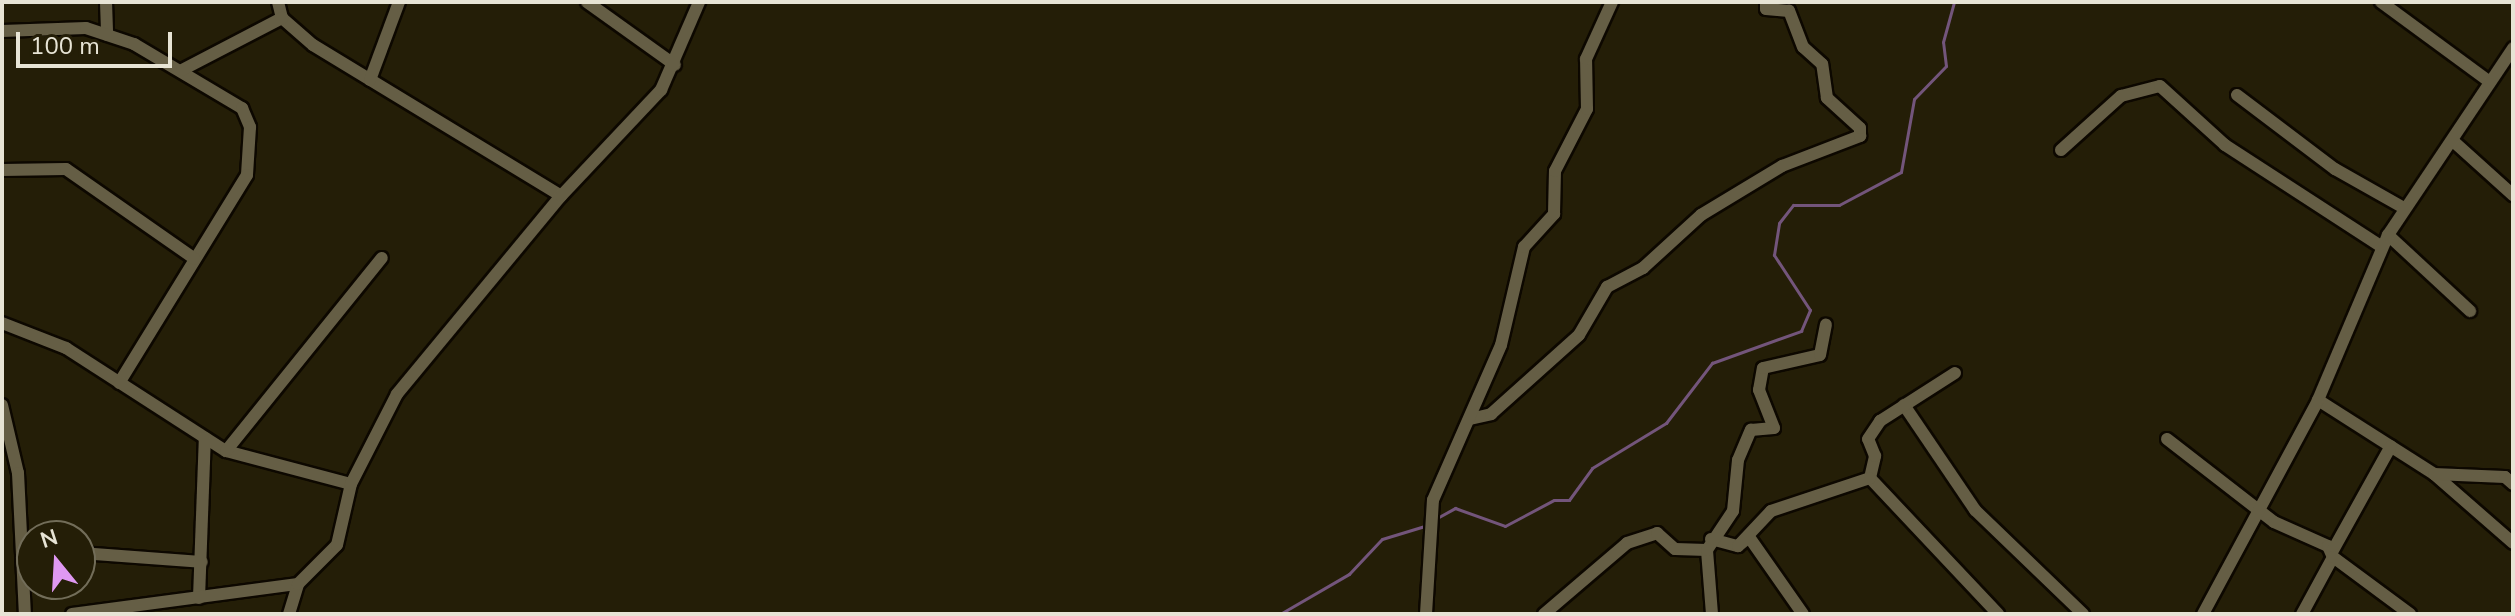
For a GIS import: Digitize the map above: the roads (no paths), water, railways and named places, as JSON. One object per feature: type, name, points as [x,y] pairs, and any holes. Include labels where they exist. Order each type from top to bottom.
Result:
[{"type":"street","points":[[106,2],[107,35]]},
{"type":"street","points":[[278,2],[282,18],[370,80],[561,196]]},
{"type":"street","points":[[370,80],[399,2]]},
{"type":"street","points":[[587,2],[675,65]]},
{"type":"street","points":[[289,614],[298,584],[337,545],[351,484],[397,394],[561,196],[647,109],[675,65],[699,2]]},
{"type":"street","points":[[1426,614],[1428,518],[1501,345],[1524,247],[1554,214],[1555,171],[1587,109],[1586,59],[1612,2]]},
{"type":"street","points":[[1470,419],[1491,414],[1579,335],[1607,287],[1643,268],[1701,215],[1782,166],[1860,136],[1860,128],[1827,98],[1822,64],[1803,47],[1789,11],[1766,9],[1766,2]]},
{"type":"street","points":[[2381,2],[2490,82]]},
{"type":"street","points":[[182,70],[282,18]]},
{"type":"street","points":[[2,31],[107,35],[182,70],[242,108],[253,160],[119,383]]},
{"type":"street","points":[[2203,614],[2318,400],[2385,241],[2404,208],[2453,141],[2513,48]]},
{"type":"street","points":[[2061,150],[2121,96],[2160,86],[2243,157],[2385,241],[2470,311]]},
{"type":"street","points":[[2237,95],[2335,169],[2404,208]]},
{"type":"street","points":[[2453,141],[2513,195]]},
{"type":"street","points":[[2,170],[66,169],[195,259]]},
{"type":"street","points":[[226,451],[382,258]]},
{"type":"street","points":[[2,323],[66,348],[226,451],[351,484]]},
{"type":"street","points":[[1712,614],[1709,544],[1733,511],[1738,460],[1751,430],[1774,428],[1759,390],[1763,368],[1820,355],[1826,325]]},
{"type":"street","points":[[1870,478],[1875,456],[1868,439],[1904,405],[1955,373]]},
{"type":"street","points":[[2318,400],[2434,474],[2513,543]]},
{"type":"street","points":[[2,405],[23,520]]},
{"type":"street","points":[[1904,405],[1975,510],[2083,614]]},
{"type":"street","points":[[199,598],[205,438]]},
{"type":"street","points":[[2167,439],[2259,509],[2385,588],[2410,614]]},
{"type":"street","points":[[2302,614],[2391,446]]},
{"type":"street","points":[[2434,474],[2505,477],[2513,484]]},
{"type":"street","points":[[1738,546],[1771,511],[1870,478]]},
{"type":"street","points":[[1870,478],[1998,614]]},
{"type":"street","points":[[1544,614],[1627,543],[1657,533],[1675,549],[1709,544],[1738,546],[1749,537],[1803,614]]},
{"type":"street","points":[[96,554],[202,562]]},
{"type":"street","points":[[72,614],[298,584]]},
{"type":"waterway","points":[[1437,518],[1455,508],[1505,526],[1554,500],[1569,500],[1592,468],[1666,423],[1712,363],[1801,331],[1810,310],[1774,255],[1779,223],[1793,205],[1839,205],[1901,172],[1914,99],[1946,66],[1943,42],[1954,2]]},
{"type":"waterway","points":[[1280,614],[1349,574],[1382,539],[1428,525]]}]
